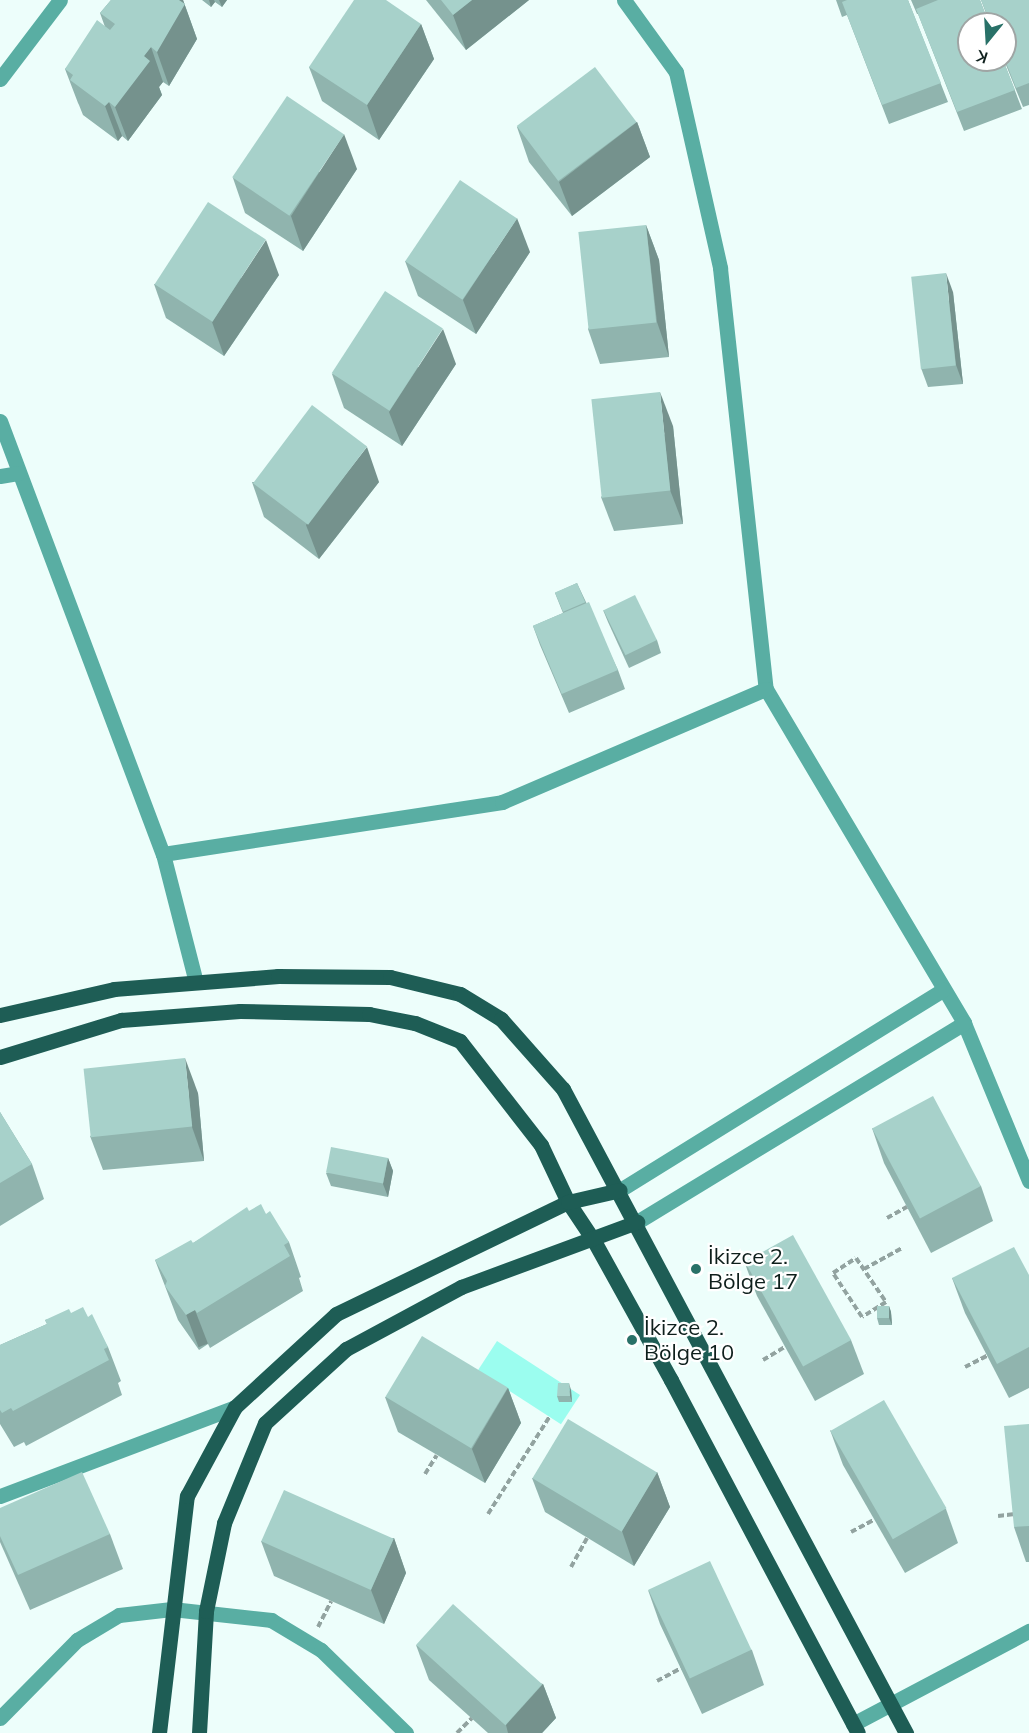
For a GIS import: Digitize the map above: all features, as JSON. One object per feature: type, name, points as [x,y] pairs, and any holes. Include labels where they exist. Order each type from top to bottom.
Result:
[{"type":"main road","points":[[0,1015],[114,989],[195,979],[390,977],[460,994],[501,1019],[563,1089],[620,1190],[906,1733]]},
{"type":"main road","points":[[0,1057],[121,1020],[252,1011],[369,1014],[415,1023],[460,1041],[541,1145],[568,1202],[594,1240],[855,1729]]},
{"type":"main road","points":[[159,1733],[187,1496],[235,1407],[336,1314],[568,1202],[620,1190]]},
{"type":"main road","points":[[199,1733],[206,1611],[224,1523],[243,1468],[265,1423],[295,1391],[346,1349],[462,1287],[594,1240],[637,1222]]},
{"type":"street","points":[[0,79],[60,0]]},
{"type":"street","points":[[624,0],[676,72],[720,268],[766,689],[964,1023],[1029,1181]]},
{"type":"street","points":[[0,422],[163,854],[195,979]]},
{"type":"street","points":[[0,476],[18,473]]},
{"type":"street","points":[[163,854],[502,802],[766,689]]},
{"type":"street","points":[[620,1190],[943,990]]},
{"type":"street","points":[[637,1222],[964,1023]]},
{"type":"street","points":[[0,1496],[235,1407]]},
{"type":"street","points":[[0,1718],[77,1640],[119,1615],[172,1609],[271,1620],[310,1644],[406,1733]]},
{"type":"street","points":[[855,1729],[891,1704],[1029,1631]]},
{"type":"path","points":[[887,1218],[907,1207]]},
{"type":"path","points":[[864,1269],[902,1248]]},
{"type":"path","points":[[856,1258],[864,1269],[886,1302],[862,1317],[833,1273],[856,1258]]},
{"type":"path","points":[[876,1308],[880,1312]]},
{"type":"path","points":[[763,1360],[785,1347]]},
{"type":"path","points":[[965,1367],[987,1356]]},
{"type":"path","points":[[488,1514],[550,1416]]},
{"type":"path","points":[[425,1474],[437,1455]]},
{"type":"path","points":[[998,1516],[1022,1513]]},
{"type":"path","points":[[851,1532],[874,1520]]},
{"type":"path","points":[[571,1566],[587,1538]]},
{"type":"path","points":[[310,1644],[331,1601]]},
{"type":"path","points":[[657,1681],[681,1668]]},
{"type":"path","points":[[457,1733],[472,1718]]},
{"type":"green space","points":[[497,1341],[580,1395],[561,1424],[478,1370]]},
{"type":"building","points":[[111,0],[179,0],[185,4],[157,52],[151,47],[144,56],[150,61],[115,107],[109,102],[105,106],[70,80],[73,75],[65,69],[97,20],[110,30],[115,24],[100,13]]},
{"type":"building","points":[[354,0],[386,0],[421,24],[367,105],[309,67]]},
{"type":"building","points":[[441,0],[472,0],[453,15]]},
{"type":"building","points":[[847,0],[908,0],[941,83],[882,105],[842,2]]},
{"type":"building","points":[[938,0],[980,0],[984,12],[957,12],[957,72],[1008,72],[1015,90],[957,112],[916,9]]},
{"type":"building","points":[[981,0],[1029,0],[1029,83],[1016,88],[1010,72],[1017,72],[1017,12],[986,12]]},
{"type":"building","points":[[595,67],[637,122],[558,181],[517,126]]},
{"type":"building","points":[[287,96],[344,135],[289,216],[232,177]]},
{"type":"building","points":[[460,180],[517,219],[462,300],[405,261]]},
{"type":"building","points":[[208,202],[266,240],[212,322],[155,284]]},
{"type":"building","points":[[646,225],[656,322],[589,330],[578,232]]},
{"type":"building","points":[[946,273],[956,365],[921,369],[911,277]]},
{"type":"building","points":[[385,291],[443,329],[389,411],[332,373]]},
{"type":"building","points":[[660,392],[670,490],[602,498],[591,399]]},
{"type":"building","points":[[312,405],[367,447],[308,525],[253,483]]},
{"type":"building","points":[[577,583],[585,602],[563,612],[555,592]]},
{"type":"building","points":[[635,595],[657,640],[625,655],[604,610]]},
{"type":"building","points":[[589,602],[618,670],[562,694],[533,626]]},
{"type":"building","points":[[185,1058],[192,1127],[91,1137],[84,1069]]},
{"type":"building","points":[[933,1096],[981,1186],[920,1218],[872,1128]]},
{"type":"building","points":[[0,1112],[32,1164],[0,1183]]},
{"type":"building","points":[[331,1147],[388,1158],[383,1184],[326,1173]]},
{"type":"building","points":[[261,1204],[266,1214],[270,1211],[289,1242],[284,1245],[290,1256],[197,1313],[195,1310],[186,1315],[165,1286],[167,1281],[155,1260],[191,1240],[193,1243],[247,1207],[249,1211]]},
{"type":"building","points":[[793,1235],[851,1340],[803,1367],[745,1262]]},
{"type":"building","points":[[1014,1247],[1029,1275],[1029,1347],[997,1364],[952,1278]]},
{"type":"building","points":[[877,1306],[889,1306],[889,1318],[877,1318]]},
{"type":"building","points":[[83,1307],[88,1317],[92,1314],[108,1347],[104,1349],[109,1360],[13,1411],[11,1408],[2,1413],[0,1410],[0,1345],[47,1324],[45,1320],[69,1309],[71,1313]]},
{"type":"building","points":[[422,1336],[508,1388],[471,1448],[385,1397]]},
{"type":"building","points":[[558,1383],[569,1383],[570,1396],[557,1396]]},
{"type":"building","points":[[884,1400],[947,1508],[893,1539],[830,1431]]},
{"type":"building","points":[[568,1419],[657,1473],[622,1532],[532,1478]]},
{"type":"building","points":[[1029,1424],[1029,1526],[1014,1527],[1004,1426]]},
{"type":"building","points":[[82,1472],[110,1534],[18,1575],[0,1536],[0,1508]]},
{"type":"building","points":[[284,1490],[394,1539],[371,1590],[261,1541]]},
{"type":"building","points":[[710,1561],[751,1650],[690,1679],[648,1590]]},
{"type":"building","points":[[453,1604],[542,1684],[505,1725],[416,1645]]},
{"type":"place","name":"İkizce 2. Bölge 17","points":[[696,1269]]},
{"type":"place","name":"İkizce 2. Bölge 10","points":[[632,1340]]}]
